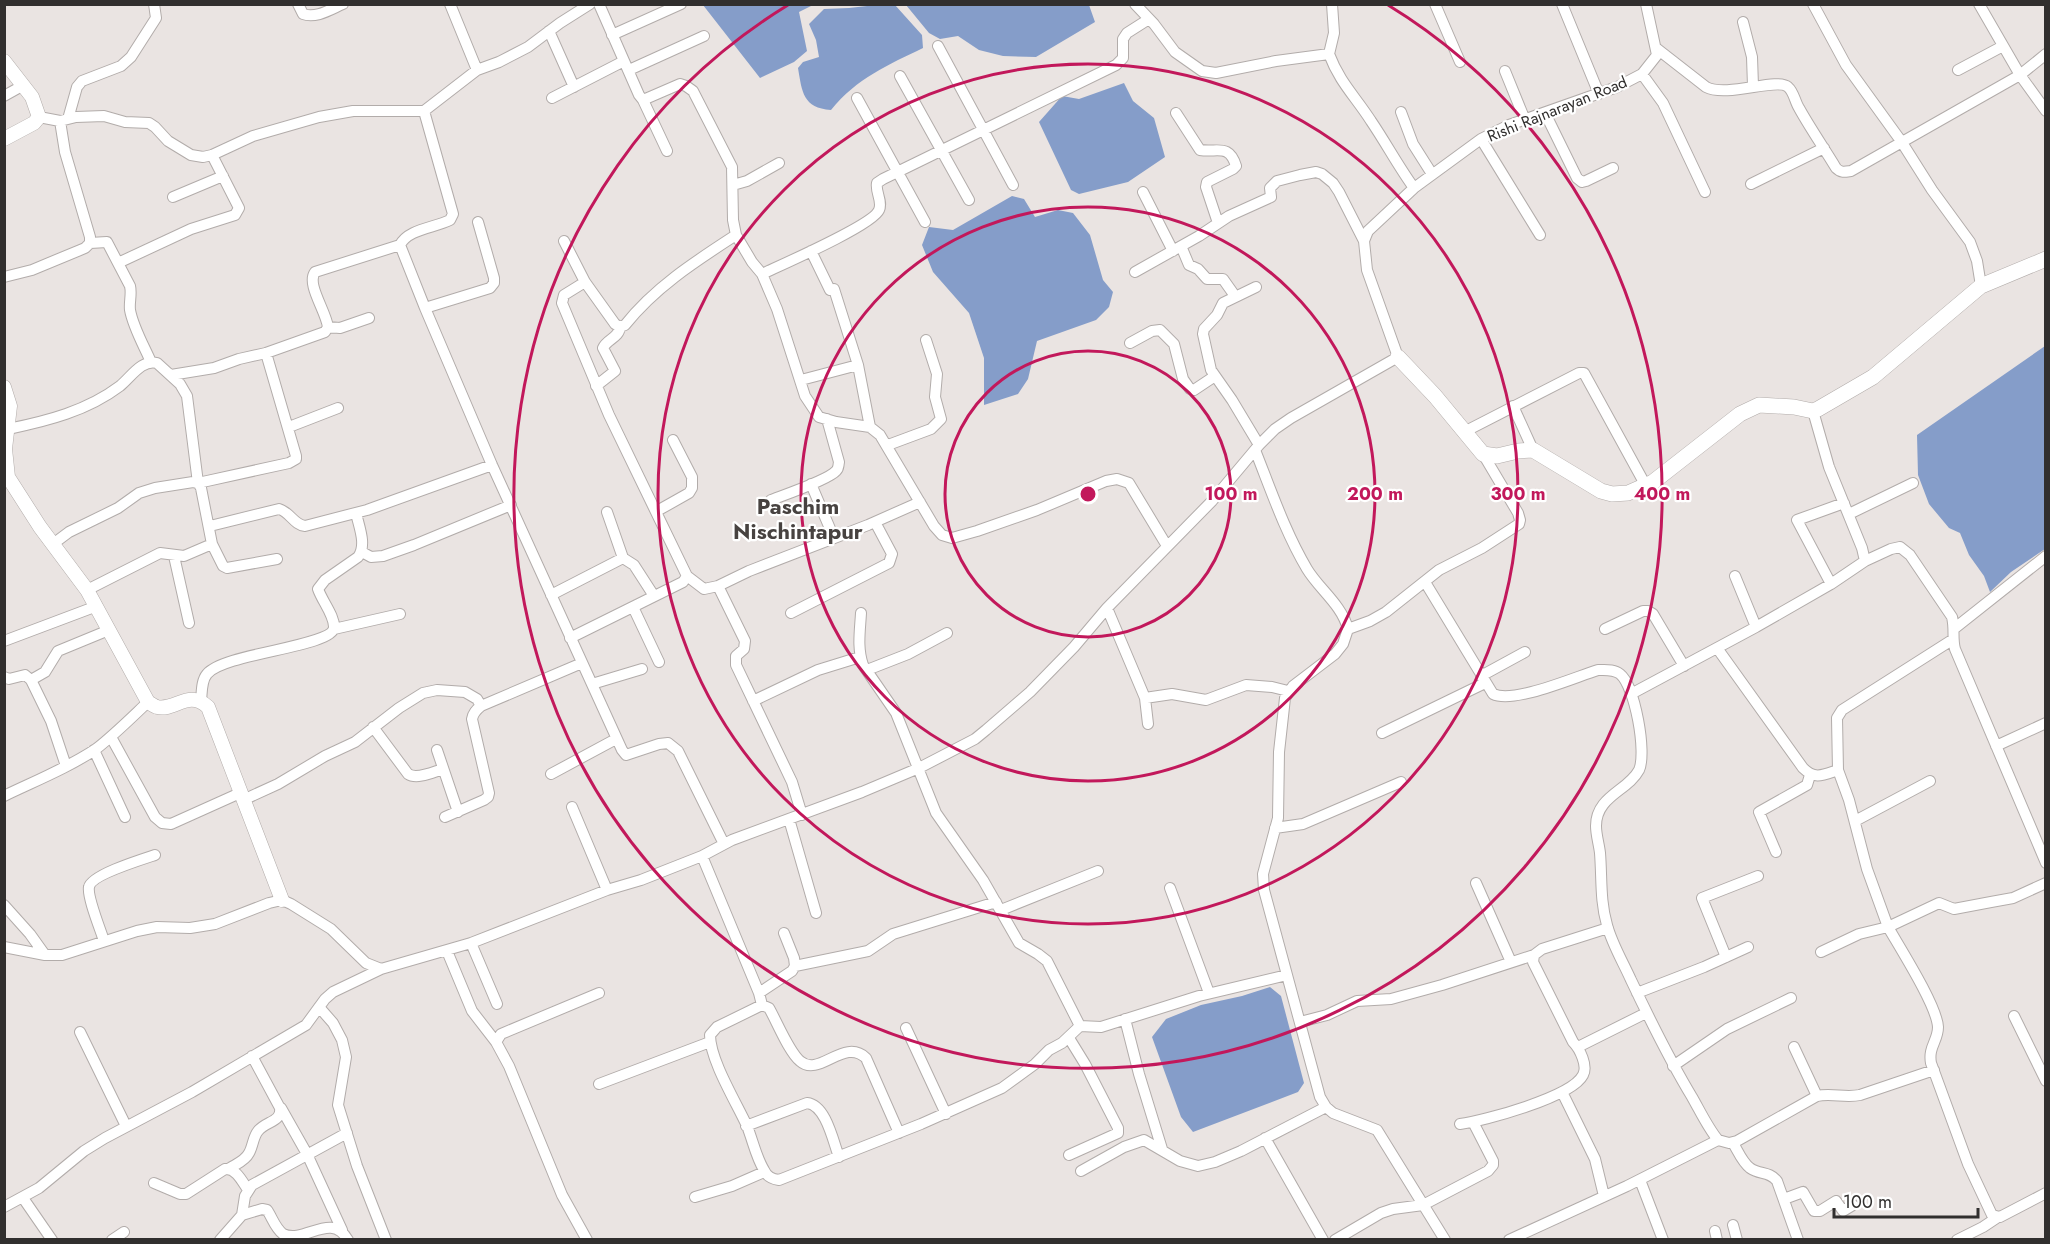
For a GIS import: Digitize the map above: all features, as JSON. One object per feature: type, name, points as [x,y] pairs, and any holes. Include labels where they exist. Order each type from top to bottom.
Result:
[{"type":"main road","points":[[1398,357],[1435,396],[1483,453],[1497,456],[1533,450],[1592,486],[1612,494],[1629,493],[1653,482],[1750,408],[1759,405],[1794,407],[1813,411],[1873,377],[1980,286],[2046,259]]},
{"type":"street","points":[[90,243],[65,152],[64,120],[77,87],[82,81],[121,66],[131,57],[156,18],[154,4]]},
{"type":"street","points":[[298,4],[303,14],[309,16],[343,4]]},
{"type":"street","points":[[450,4],[477,70]]},
{"type":"street","points":[[39,117],[64,120],[104,116],[125,122],[149,123],[168,141],[191,155],[202,157],[212,155],[253,136],[319,117],[353,111],[424,111],[477,70],[511,57],[590,4]]},
{"type":"street","points":[[599,4],[639,95],[667,151]]},
{"type":"street","points":[[612,35],[681,4]]},
{"type":"street","points":[[1135,4],[1175,52],[1202,71],[1209,73],[1329,54]]},
{"type":"street","points":[[1332,4],[1334,33],[1329,54],[1341,82],[1371,120],[1397,165],[1414,188]]},
{"type":"street","points":[[1562,4],[1599,94]]},
{"type":"street","points":[[1646,4],[1656,48],[1706,87],[1723,92],[1753,86],[1783,84],[1788,86],[1836,168],[1844,172],[1851,171],[2019,75],[2046,54]]},
{"type":"street","points":[[1813,4],[1846,65],[1970,242],[1977,261],[1980,286]]},
{"type":"street","points":[[1979,4],[2019,75],[2046,111]]},
{"type":"street","points":[[1439,6],[1460,62]]},
{"type":"street","points":[[762,274],[876,216],[880,204],[876,189],[877,183],[984,128],[1091,79],[1116,64],[1123,58],[1123,39],[1127,33],[1149,19]]},
{"type":"street","points":[[1743,22],[1752,57],[1753,86]]},
{"type":"street","points":[[549,31],[574,87]]},
{"type":"street","points":[[552,98],[574,87],[704,36]]},
{"type":"street","points":[[938,45],[1014,185]]},
{"type":"street","points":[[1958,70],[2003,46]]},
{"type":"street","name":"Rishi Rajnarayan Road","points":[[1364,241],[1368,231],[1414,188],[1481,139],[1498,130],[1599,94],[1642,74],[1657,55],[1656,48]]},
{"type":"street","points":[[4,61],[37,107],[39,117]]},
{"type":"street","points":[[1505,71],[1525,120]]},
{"type":"street","points":[[1642,74],[1663,102],[1705,192]]},
{"type":"street","points":[[900,76],[969,200]]},
{"type":"street","points":[[643,100],[680,84],[693,91],[729,157],[734,185],[733,220],[736,235],[762,274],[777,309],[805,396],[819,417],[870,427],[880,435],[942,536],[952,538],[977,531],[1117,478],[1130,483],[1167,546]]},
{"type":"street","points":[[4,96],[22,86]]},
{"type":"street","points":[[857,98],[925,222]]},
{"type":"street","points":[[171,375],[207,370],[266,353],[325,332],[328,327],[327,319],[312,283],[311,276],[315,272],[400,245],[403,239],[411,234],[452,218],[424,111]]},
{"type":"street","points":[[1401,112],[1413,144],[1432,174]]},
{"type":"street","points":[[1176,113],[1200,150],[1221,149],[1235,161],[1236,166],[1233,169],[1207,182],[1206,188],[1218,223]]},
{"type":"street","points":[[1545,113],[1577,178],[1582,182],[1586,181],[1613,168]]},
{"type":"street","points":[[4,139],[34,123],[39,117]]},
{"type":"street","points":[[1481,139],[1540,236]]},
{"type":"street","points":[[1751,184],[1824,148]]},
{"type":"street","points":[[118,263],[191,229],[236,214],[239,208],[212,155]]},
{"type":"street","points":[[734,185],[747,181],[779,164]]},
{"type":"street","points":[[4,1206],[39,1188],[84,1151],[126,1126],[192,1092],[306,1025],[333,992],[381,969],[471,943],[702,856],[724,844],[919,768],[975,739],[1030,692],[1074,647],[1107,608],[1212,501],[1275,429],[1398,357],[1367,270],[1364,241],[1339,192],[1326,177],[1316,172],[1277,181],[1270,188],[1271,197],[1243,208],[1135,272]]},
{"type":"street","points":[[173,197],[223,176]]},
{"type":"street","points":[[1143,192],[1189,265],[1207,279],[1223,279],[1235,296]]},
{"type":"street","points":[[425,308],[490,288],[494,283],[478,222]]},
{"type":"street","points":[[620,327],[625,325],[646,300],[736,235]]},
{"type":"street","points":[[564,241],[585,282],[615,324],[620,327]]},
{"type":"street","points":[[4,277],[32,270],[85,248],[90,243],[107,242],[130,286],[132,316],[150,362]]},
{"type":"street","points":[[400,245],[492,465],[616,739],[626,755],[668,743],[678,751],[724,844]]},
{"type":"street","points":[[811,251],[832,289],[858,364],[870,427]]},
{"type":"street","points":[[585,282],[564,295],[562,303],[609,415],[687,576],[704,589],[718,586],[749,571],[920,502]]},
{"type":"street","points":[[1256,287],[1223,303],[1217,315],[1204,329],[1209,363],[1232,400],[1257,448],[1291,536],[1307,570],[1338,609],[1348,629],[1344,644],[1335,654],[1288,691],[1285,698],[1279,752],[1278,818],[1263,874],[1264,890],[1320,1097],[1326,1107],[1344,1118],[1377,1130],[1445,1239]]},
{"type":"street","points":[[328,327],[340,328],[369,318]]},
{"type":"street","points":[[596,386],[615,371],[603,348],[606,342],[618,335],[620,327]]},
{"type":"street","points":[[1130,343],[1152,331],[1160,330],[1174,344],[1184,379],[1190,389],[1194,390],[1215,376]]},
{"type":"street","points":[[888,445],[932,429],[941,419],[935,397],[938,374],[926,340]]},
{"type":"street","points":[[53,544],[69,532],[118,508],[139,493],[174,484],[198,483],[293,461],[296,456],[289,427],[266,353]]},
{"type":"street","points":[[8,429],[81,409],[120,386],[143,365],[150,362],[157,363],[180,384],[188,401],[198,483],[210,526],[212,544],[224,566],[227,568],[277,559]]},
{"type":"street","points":[[801,380],[858,364]]},
{"type":"street","points":[[1464,432],[1584,373],[1646,486]]},
{"type":"street","points":[[4,387],[10,406],[5,449],[6,477],[87,590],[148,702],[158,707],[194,699],[208,707],[282,900]]},
{"type":"street","points":[[1513,406],[1533,450]]},
{"type":"street","points":[[289,427],[338,408]]},
{"type":"street","points":[[1813,411],[1829,467],[1849,514],[1865,561]]},
{"type":"street","points":[[771,500],[811,484],[838,469],[839,462],[827,419]]},
{"type":"street","points":[[657,511],[689,493],[694,483],[673,441]]},
{"type":"street","points":[[1348,629],[1386,612],[1439,570],[1482,548],[1519,524],[1518,513],[1483,453]]},
{"type":"street","points":[[210,526],[279,509],[289,514],[302,526],[356,513],[492,465]]},
{"type":"street","points":[[1849,514],[1913,483]]},
{"type":"street","points":[[811,484],[834,538]]},
{"type":"street","points":[[1831,584],[1797,520],[1844,503]]},
{"type":"street","points":[[362,552],[371,557],[383,556],[511,505]]},
{"type":"street","points":[[607,512],[623,558],[634,565],[654,596]]},
{"type":"street","points":[[334,629],[318,589],[325,580],[362,552],[363,544],[356,513]]},
{"type":"street","points":[[791,613],[889,563],[892,554],[875,522]]},
{"type":"street","points":[[87,590],[160,553],[184,556],[212,544]]},
{"type":"street","points":[[1631,694],[1756,627],[1831,584],[1865,561],[1891,549],[1900,548],[1910,555],[1952,616],[1955,628],[1952,640],[2046,862]]},
{"type":"street","points":[[174,556],[189,623]]},
{"type":"street","points":[[1955,628],[2046,556]]},
{"type":"street","points":[[551,595],[623,558]]},
{"type":"street","points":[[570,638],[683,582],[687,576]]},
{"type":"street","points":[[1735,576],[1756,627]]},
{"type":"street","points":[[1425,582],[1493,694],[1499,697],[1524,694],[1599,670],[1611,670],[1620,674],[1631,694],[1642,743],[1639,770],[1610,796],[1598,814],[1596,826],[1602,905],[1608,928],[1646,1013],[1673,1066],[1718,1140]]},
{"type":"street","points":[[718,586],[745,641],[744,649],[735,660],[792,782],[802,814]]},
{"type":"street","points":[[4,641],[97,606]]},
{"type":"street","points":[[633,607],[659,662]]},
{"type":"street","points":[[1107,608],[1145,698],[1148,724]]},
{"type":"street","points":[[1605,629],[1648,610],[1653,614],[1684,666]]},
{"type":"street","points":[[861,613],[858,647],[860,657],[896,713],[936,813],[999,906],[1018,943],[1047,961],[1080,1026]]},
{"type":"street","points":[[201,701],[204,678],[213,669],[258,654],[309,643],[326,637],[334,629],[400,614]]},
{"type":"street","points":[[31,680],[45,672],[58,651],[109,630]]},
{"type":"street","points":[[867,670],[908,654],[947,633]]},
{"type":"street","points":[[1952,640],[1842,710],[1837,718],[1838,770],[1888,927],[1927,996],[1937,1020],[1938,1029],[1930,1055],[1934,1070],[1973,1176],[1992,1215],[1998,1217]]},
{"type":"street","points":[[1717,648],[1783,742],[1810,775],[1819,776],[1838,770]]},
{"type":"street","points":[[1382,733],[1483,680],[1525,652]]},
{"type":"street","points":[[753,701],[812,673],[860,657]]},
{"type":"street","points":[[445,818],[484,800],[489,794],[472,719],[473,714],[481,706],[582,663]]},
{"type":"street","points":[[592,684],[642,669]]},
{"type":"street","points":[[4,677],[9,679],[25,675],[31,680],[51,721],[66,766]]},
{"type":"street","points":[[1145,698],[1172,694],[1206,700],[1246,685],[1288,691]]},
{"type":"street","points":[[111,737],[155,817],[162,823],[171,824],[278,784],[325,756],[355,742],[423,693],[437,690],[465,692],[477,699],[481,706]]},
{"type":"street","points":[[4,795],[94,750],[148,702]]},
{"type":"street","points":[[1996,746],[2046,723]]},
{"type":"street","points":[[373,727],[412,777],[443,769]]},
{"type":"street","points":[[551,774],[616,739]]},
{"type":"street","points":[[94,750],[125,817]]},
{"type":"street","points":[[437,750],[458,812]]},
{"type":"street","points":[[1776,852],[1759,812],[1807,785],[1810,775]]},
{"type":"street","points":[[1855,821],[1930,781]]},
{"type":"street","points":[[1275,828],[1303,824],[1401,782]]},
{"type":"street","points":[[572,807],[607,890]]},
{"type":"street","points":[[789,819],[816,913]]},
{"type":"street","points":[[104,941],[90,897],[91,883],[101,876],[155,855]]},
{"type":"street","points":[[702,856],[762,1005]]},
{"type":"street","points":[[795,966],[868,951],[893,934],[999,906],[1098,871]]},
{"type":"street","points":[[1726,957],[1702,898],[1758,876]]},
{"type":"street","points":[[1476,883],[1511,962]]},
{"type":"street","points":[[1821,952],[1859,934],[1888,927],[1939,903],[1954,909],[2013,898],[2046,883]]},
{"type":"street","points":[[1170,888],[1209,993]]},
{"type":"street","points":[[4,947],[45,955],[62,955],[157,927],[190,928],[215,924],[282,900],[331,929],[366,963],[381,969]]},
{"type":"street","points":[[4,905],[45,955]]},
{"type":"street","points":[[1300,1022],[1327,1015],[1358,1001],[1392,999],[1534,955],[1542,949],[1608,928]]},
{"type":"street","points":[[759,993],[792,971],[795,966],[784,933]]},
{"type":"street","points":[[471,943],[497,1004]]},
{"type":"street","points":[[1637,993],[1748,947]]},
{"type":"street","points":[[447,951],[472,1011],[496,1042],[509,1066],[562,1195],[588,1239]]},
{"type":"street","points":[[1460,1125],[1509,1113],[1562,1092],[1579,1081],[1583,1075],[1585,1068],[1578,1047],[1573,1042],[1533,962],[1534,955]]},
{"type":"street","points":[[1080,1026],[1101,1027],[1209,993],[1287,975]]},
{"type":"street","points":[[496,1042],[501,1034],[600,993]]},
{"type":"street","points":[[1673,1066],[1727,1029],[1791,998]]},
{"type":"street","points":[[899,1133],[866,1058],[862,1054],[850,1051],[811,1066],[806,1065],[794,1054],[769,1008],[762,1005],[717,1027],[710,1035],[710,1042],[764,1172],[771,1178],[779,1180],[899,1133],[946,1114],[1002,1088],[1035,1064],[1048,1050],[1069,1038],[1080,1026]]},
{"type":"street","points":[[320,1007],[333,1023],[342,1040],[346,1057],[338,1105],[357,1166],[386,1239]]},
{"type":"street","points":[[1578,1047],[1646,1013]]},
{"type":"street","points":[[2014,1016],[2046,1081]]},
{"type":"street","points":[[1125,1019],[1162,1149]]},
{"type":"street","points":[[906,1028],[946,1114]]},
{"type":"street","points":[[80,1032],[126,1126]]},
{"type":"street","points":[[1069,1038],[1118,1128],[1118,1133],[1069,1155]]},
{"type":"street","points":[[599,1084],[710,1042]]},
{"type":"street","points":[[1794,1047],[1817,1096]]},
{"type":"street","points":[[252,1056],[307,1154],[345,1235]]},
{"type":"street","points":[[1509,1239],[1640,1180],[1718,1140],[1733,1143],[1817,1096],[1860,1095],[1934,1070]]},
{"type":"street","points":[[1562,1092],[1595,1159],[1604,1196]]},
{"type":"street","points":[[746,1126],[807,1103],[814,1104],[820,1108],[839,1156]]},
{"type":"street","points":[[1081,1171],[1137,1141],[1144,1140],[1180,1161],[1197,1166],[1215,1162],[1326,1107]]},
{"type":"street","points":[[154,1183],[180,1194],[186,1194],[230,1168],[245,1159],[257,1131],[277,1119],[281,1113],[280,1108]]},
{"type":"street","points":[[1335,1239],[1381,1213],[1423,1205],[1488,1171],[1493,1165],[1473,1122]]},
{"type":"street","points":[[220,1239],[242,1215],[248,1190],[267,1176],[346,1133]]},
{"type":"street","points":[[1265,1138],[1323,1239]]},
{"type":"street","points":[[1733,1143],[1746,1164],[1774,1178],[1798,1239]]},
{"type":"street","points":[[230,1168],[234,1170],[248,1190]]},
{"type":"street","points":[[695,1197],[732,1186],[764,1172]]},
{"type":"street","points":[[1640,1180],[1663,1239]]},
{"type":"street","points":[[1784,1199],[1803,1192],[1814,1211],[1820,1211],[1836,1201],[1843,1211],[1853,1205]]},
{"type":"street","points":[[23,1197],[49,1239]]},
{"type":"street","points":[[1957,1239],[1998,1217],[2044,1197]]},
{"type":"street","points":[[242,1215],[262,1209],[267,1210],[284,1234],[299,1239],[334,1228],[345,1235]]},
{"type":"street","points":[[1733,1225],[1737,1239]]},
{"type":"street","points":[[112,1239],[124,1232]]},
{"type":"water","points":[[703,5],[813,5],[799,12],[807,51],[794,62],[760,78]]},
{"type":"water","points":[[895,5],[922,35],[923,48],[862,81],[831,110],[815,106],[809,102],[803,91],[798,68],[803,62],[819,57],[816,40],[809,24],[824,9]]},
{"type":"water","points":[[906,5],[1089,5],[1095,22],[1036,57],[1003,56],[979,50],[958,36],[940,39],[929,33]]},
{"type":"water","points":[[1124,83],[1133,101],[1154,118],[1165,157],[1128,182],[1079,194],[1071,190],[1039,122],[1062,96],[1079,99]]},
{"type":"water","points":[[1012,196],[1024,199],[1035,217],[1058,210],[1073,213],[1090,235],[1103,280],[1113,292],[1109,307],[1096,320],[1037,341],[1028,379],[1018,394],[984,405],[984,358],[969,313],[933,272],[922,245],[929,227],[953,230]]},
{"type":"water","points":[[2045,346],[2045,549],[2011,572],[1990,592],[1984,576],[1969,555],[1960,533],[1949,528],[1929,504],[1918,475],[1917,435]]},
{"type":"water","points":[[1270,987],[1281,996],[1304,1083],[1298,1092],[1193,1132],[1181,1117],[1152,1037],[1166,1019],[1201,1005]]},
{"type":"district","name":"Paschim Nischintapur","points":[[798,518]]}]
